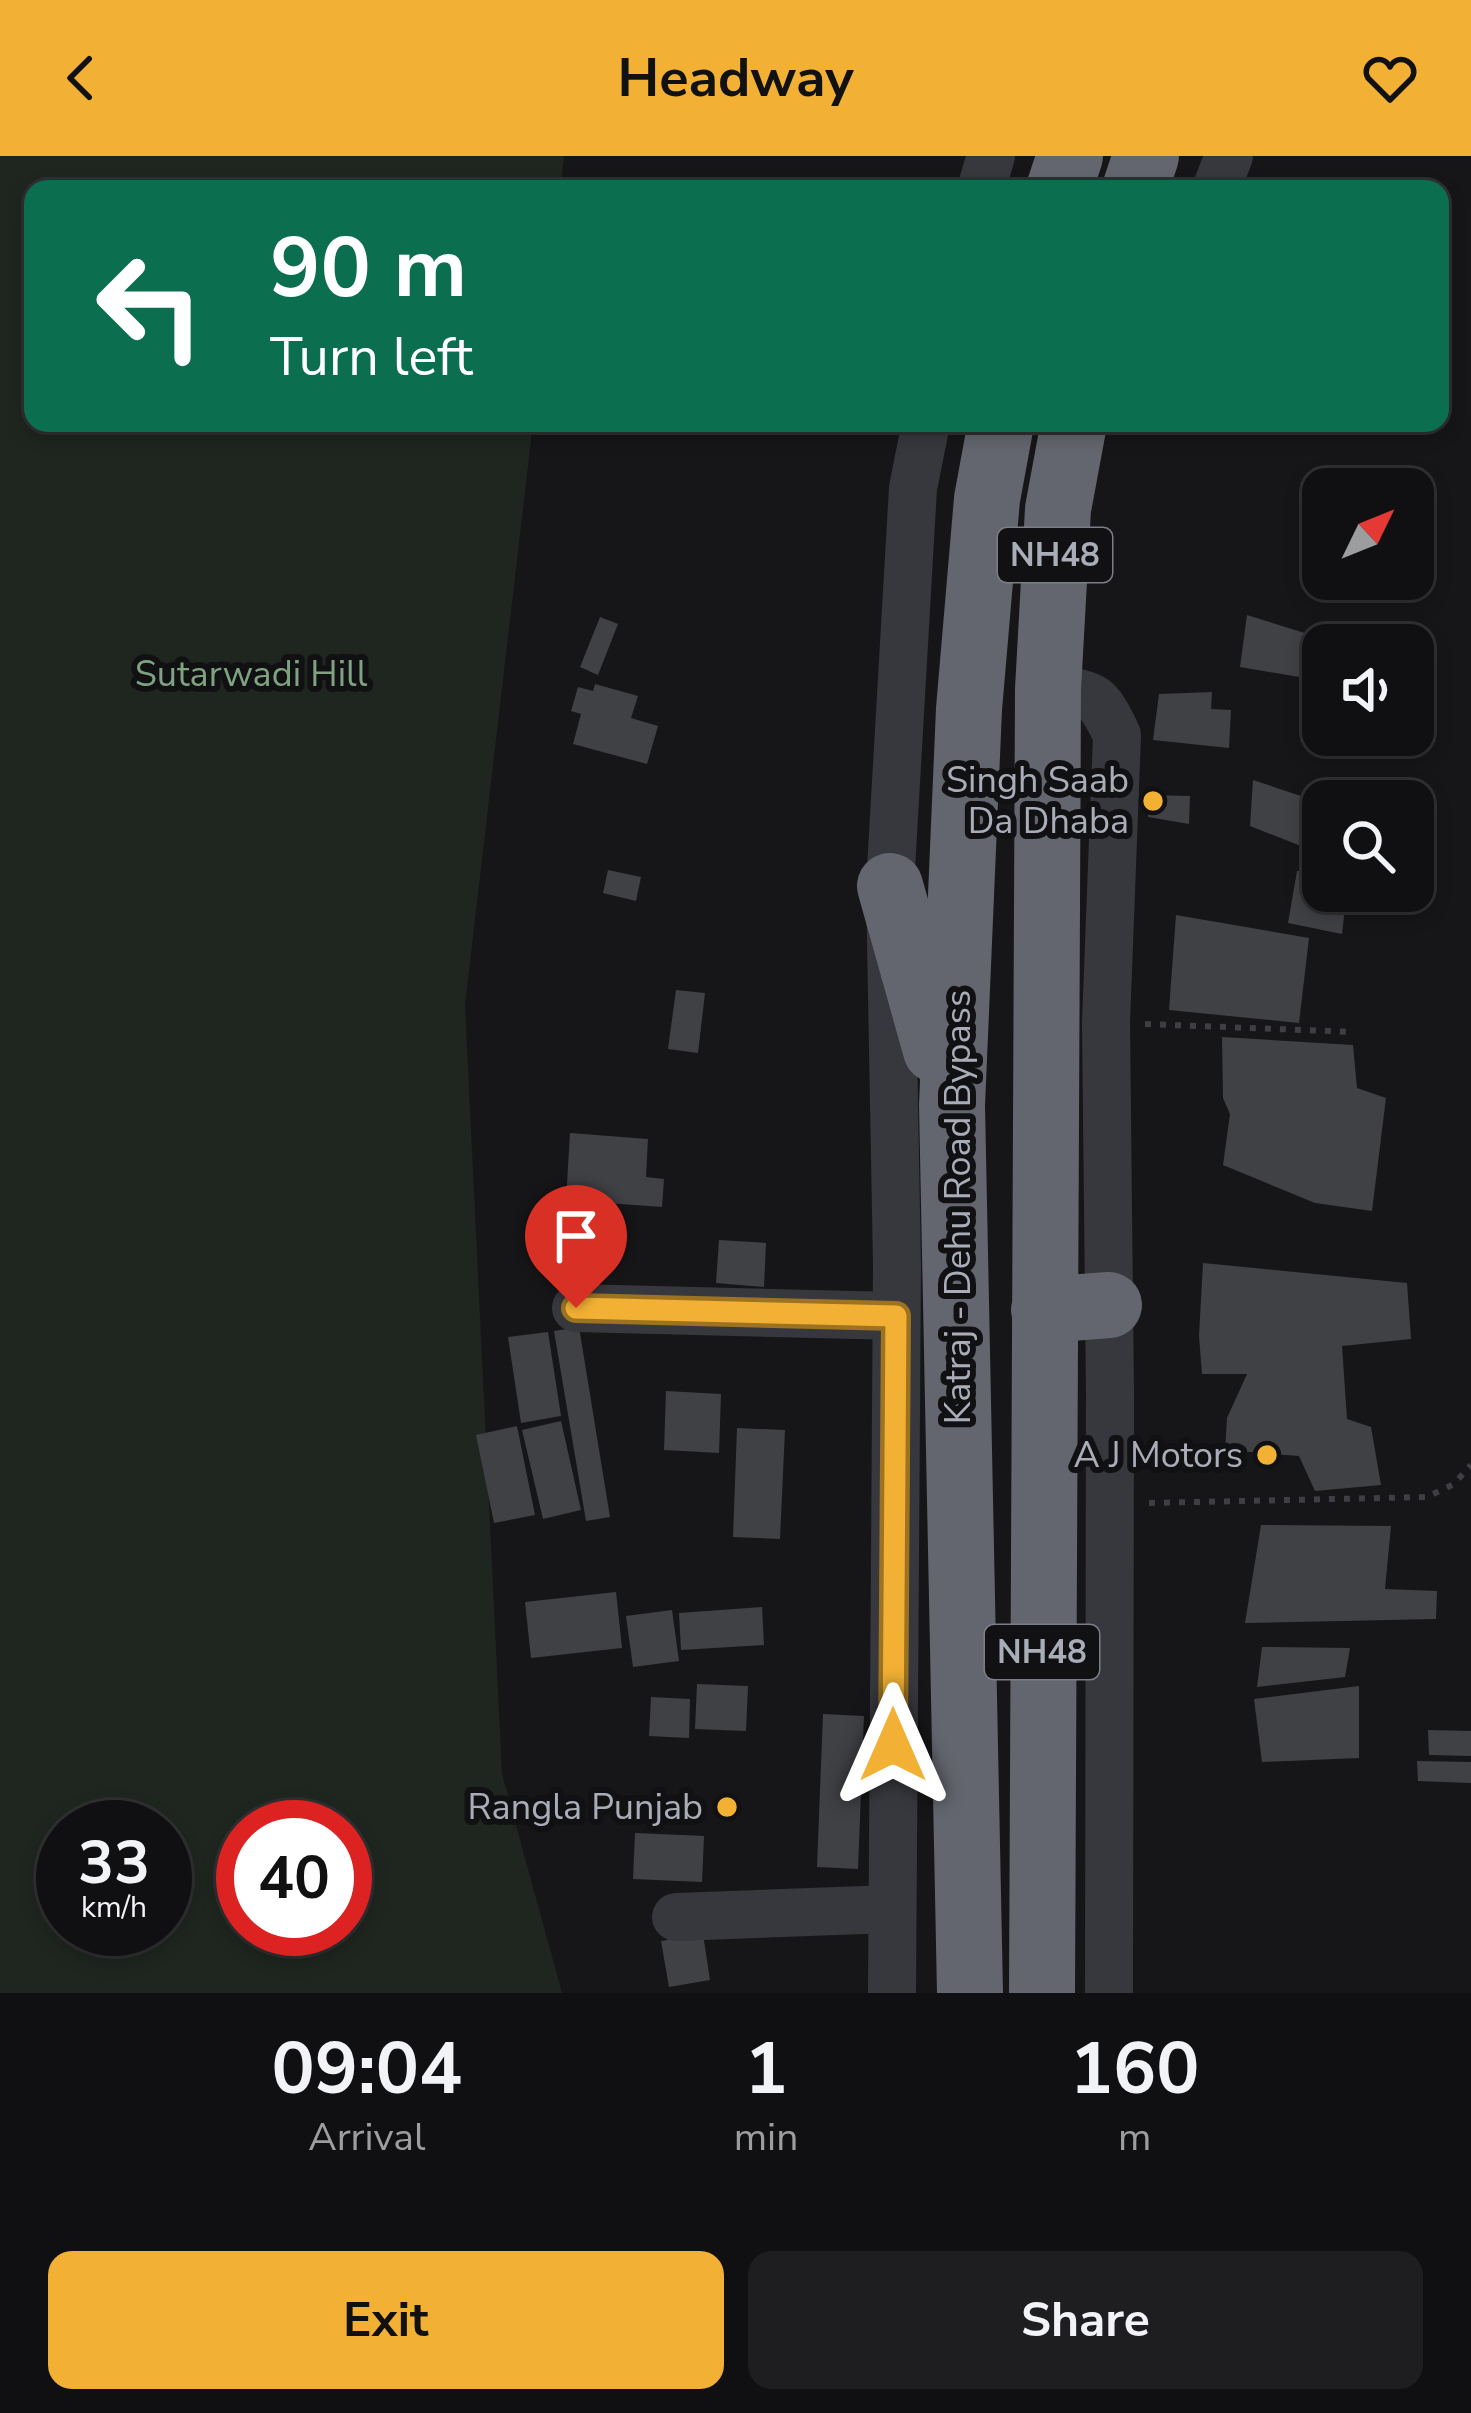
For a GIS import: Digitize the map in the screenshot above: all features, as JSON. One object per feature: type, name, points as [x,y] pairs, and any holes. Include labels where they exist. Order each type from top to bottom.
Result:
[{"type":"highway","name":"Katraj - Dehu Road Bypass","points":[[970,1993],[952,1105],[970,709],[987,499],[999,432]]},
{"type":"highway","name":"NH48","points":[[1042,1993],[1048,689],[1058,509],[1072,432]]},
{"type":"highway","points":[[890,886],[952,1105]]},
{"type":"highway","points":[[1044,1310],[1109,1305]]},
{"type":"street","points":[[892,1993],[896,1316],[890,886],[913,488],[924,432]]},
{"type":"street","points":[[1048,689],[1090,694],[1103,707],[1117,735],[1106,1023],[1108,1993]]},
{"type":"street","points":[[576,1308],[896,1316]]},
{"type":"street","points":[[676,1917],[891,1909]]},
{"type":"path","points":[[1106,1023],[1355,1032]]},
{"type":"path","points":[[1109,1504],[1427,1497],[1454,1484],[1471,1465]]},
{"type":"green space","name":"Sutarwadi Hill","points":[[0,156],[564,156],[561,180],[24,180],[24,432],[532,432],[465,1005],[502,1774],[562,1993],[0,1993]]},
{"type":"building","points":[[1247,615],[1302,632],[1302,677],[1240,667]]},
{"type":"building","points":[[600,617],[618,624],[598,675],[580,667]]},
{"type":"building","points":[[595,684],[638,696],[631,718],[658,726],[647,764],[573,744],[581,714],[571,711],[578,687],[593,691]]},
{"type":"building","points":[[1212,692],[1211,709],[1231,710],[1229,748],[1153,740],[1159,694]]},
{"type":"building","points":[[1253,780],[1302,796],[1302,846],[1250,826]]},
{"type":"building","points":[[1149,795],[1190,796],[1189,824],[1148,817]]},
{"type":"building","points":[[608,870],[641,877],[636,901],[603,893]]},
{"type":"building","points":[[1297,871],[1302,871],[1302,912],[1345,912],[1342,934],[1288,923]]},
{"type":"building","points":[[1176,915],[1309,938],[1299,1023],[1169,1010]]},
{"type":"building","points":[[676,990],[705,993],[698,1053],[668,1049]]},
{"type":"building","points":[[1222,1037],[1353,1045],[1357,1088],[1386,1098],[1372,1211],[1315,1203],[1223,1165],[1230,1114],[1223,1098]]},
{"type":"building","points":[[570,1133],[648,1139],[646,1177],[664,1179],[662,1207],[566,1200]]},
{"type":"building","points":[[719,1240],[766,1243],[764,1287],[716,1283]]},
{"type":"building","points":[[1203,1263],[1407,1283],[1411,1339],[1342,1346],[1347,1419],[1371,1427],[1381,1485],[1315,1491],[1299,1456],[1225,1450],[1227,1418],[1247,1374],[1202,1374]]},
{"type":"building","points":[[579,1327],[610,1517],[586,1521],[554,1331]]},
{"type":"building","points":[[548,1332],[561,1416],[521,1423],[508,1337]]},
{"type":"building","points":[[666,1391],[721,1394],[719,1453],[664,1450]]},
{"type":"building","points":[[561,1421],[581,1510],[543,1519],[522,1430]]},
{"type":"building","points":[[517,1426],[535,1515],[494,1523],[476,1435]]},
{"type":"building","points":[[737,1428],[785,1430],[780,1539],[733,1537]]},
{"type":"building","points":[[1261,1525],[1391,1526],[1385,1589],[1437,1591],[1436,1619],[1245,1623]]},
{"type":"building","points":[[616,1592],[622,1648],[531,1658],[525,1602]]},
{"type":"building","points":[[762,1607],[764,1645],[681,1650],[679,1613]]},
{"type":"building","points":[[672,1610],[679,1661],[633,1667],[626,1616]]},
{"type":"building","points":[[1262,1647],[1350,1648],[1345,1677],[1257,1687]]},
{"type":"building","points":[[697,1684],[748,1686],[746,1731],[695,1729]]},
{"type":"building","points":[[1359,1686],[1359,1758],[1262,1762],[1254,1699]]},
{"type":"building","points":[[651,1697],[690,1699],[689,1738],[649,1736]]},
{"type":"building","points":[[823,1714],[864,1716],[858,1869],[817,1867]]},
{"type":"building","points":[[1428,1730],[1471,1731],[1471,1756],[1429,1755]]},
{"type":"building","points":[[1417,1761],[1471,1762],[1471,1783],[1418,1781]]},
{"type":"building","points":[[635,1833],[704,1836],[702,1882],[633,1879]]},
{"type":"building","points":[[703,1934],[710,1980],[669,1987],[661,1941]]},
{"type":"place","name":"Singh Saab Da Dhaba","points":[[1153,801]]},
{"type":"place","name":"A J Motors","points":[[1267,1455]]},
{"type":"place","name":"Rangla Punjab","points":[[727,1807]]},
{"type":"route","points":[[576,1308],[896,1316],[893,1745]]}]
